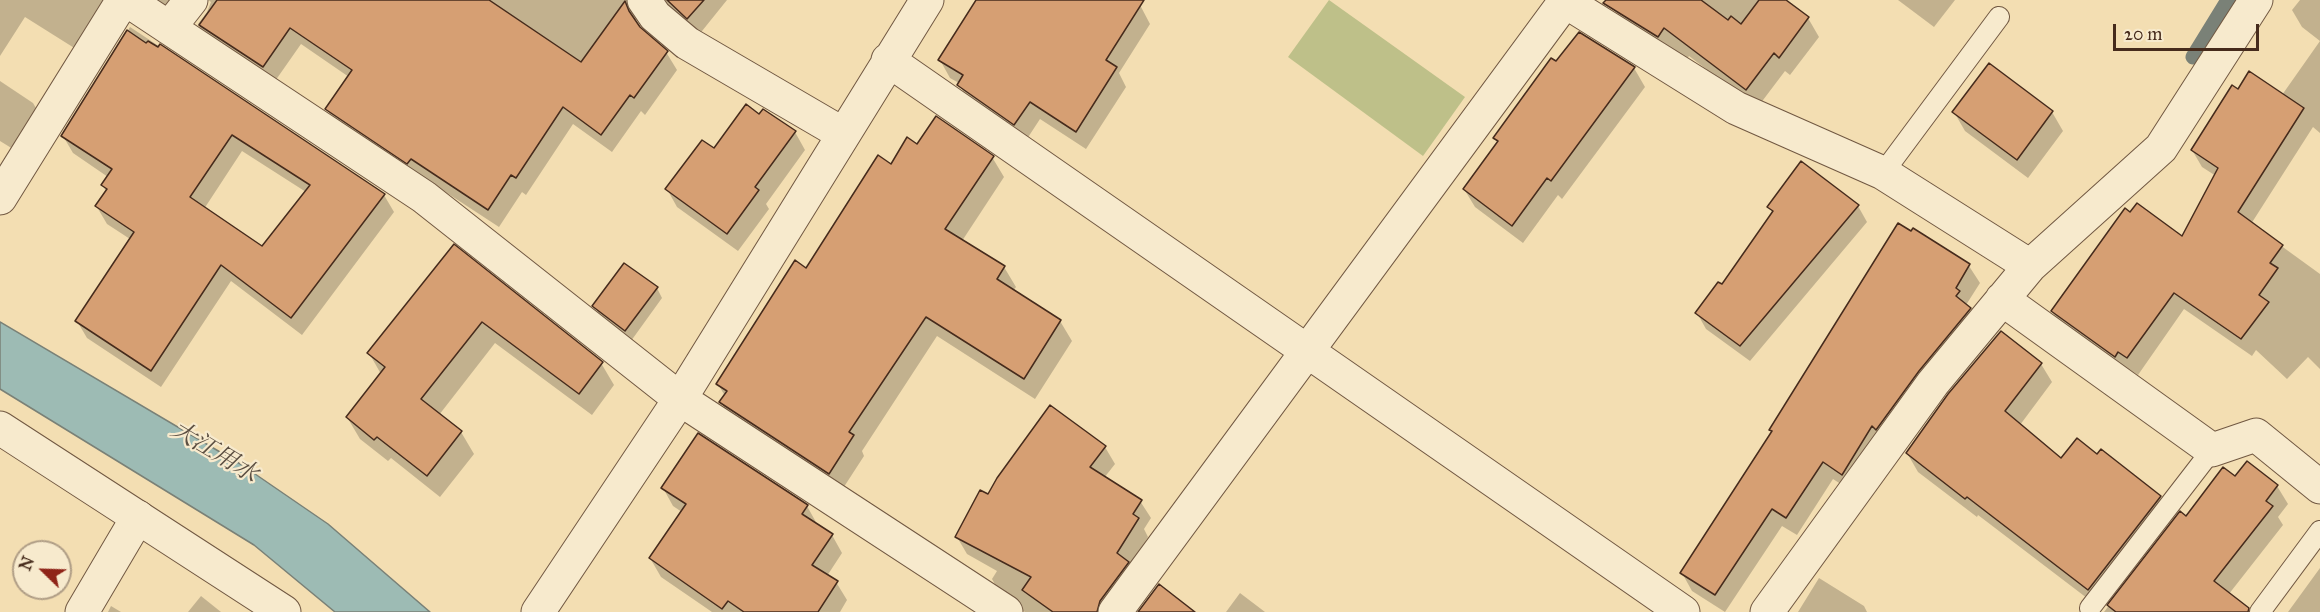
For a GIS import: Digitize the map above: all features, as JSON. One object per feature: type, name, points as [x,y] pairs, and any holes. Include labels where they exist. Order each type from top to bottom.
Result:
[{"type":"street","points":[[0,198],[125,0],[424,197],[680,399],[1006,612]]},
{"type":"street","points":[[169,28],[191,0]]},
{"type":"street","points":[[644,0],[655,16],[687,43],[843,134]]},
{"type":"street","points":[[538,612],[680,399],[927,0]]},
{"type":"street","points":[[1115,612],[1565,0],[1736,108],[1883,174],[2030,266]]},
{"type":"street","points":[[1767,612],[1933,383],[2030,266],[2162,148],[2256,0]]},
{"type":"street","points":[[888,60],[1683,612]]},
{"type":"street","points":[[2002,299],[2212,450],[2256,435],[2320,487]]},
{"type":"street","points":[[0,428],[284,612]]},
{"type":"street","points":[[82,612],[138,517]]},
{"type":"lane","points":[[1883,174],[1999,17]]},
{"type":"lane","points":[[2090,608],[2212,450]]},
{"type":"lane","points":[[2260,612],[2320,531]]},
{"type":"green space","points":[[1329,0],[1465,97],[1423,156],[1288,57]]},
{"type":"water","name":"大江用水","points":[[0,322],[242,465],[328,524],[430,612],[335,612],[254,545],[0,389]]},
{"type":"building","points":[[217,0],[489,0],[581,62],[625,1],[640,27],[668,51],[634,98],[630,95],[601,135],[563,107],[516,178],[511,175],[488,210],[411,159],[407,164],[325,109],[352,70],[290,28],[263,67],[199,25]]},
{"type":"building","points":[[667,0],[704,0],[687,19]]},
{"type":"building","points":[[976,0],[1144,0],[1106,60],[1117,67],[1076,132],[1030,102],[1014,125],[957,85],[963,75],[938,60]]},
{"type":"building","points":[[1606,0],[1701,0],[1728,20],[1731,16],[1741,24],[1759,0],[1786,0],[1809,17],[1779,58],[1774,53],[1746,90],[1664,28],[1658,37],[1603,3]]},
{"type":"building","points":[[127,30],[146,43],[148,41],[158,47],[160,44],[385,194],[291,318],[221,265],[151,371],[75,321],[134,232],[95,206],[107,189],[101,185],[112,169],[61,136]],"holes":[[[232,135],[310,185],[262,246],[190,197]]]},
{"type":"building","points":[[1579,32],[1635,67],[1551,181],[1547,178],[1512,226],[1463,189],[1498,141],[1493,138],[1551,58],[1556,61]]},
{"type":"building","points":[[1989,63],[2053,111],[2017,160],[1952,112]]},
{"type":"building","points":[[2249,71],[2304,108],[2238,212],[2283,245],[2270,263],[2278,268],[2259,295],[2269,302],[2241,339],[2174,293],[2127,358],[2118,352],[2115,357],[2051,311],[2125,208],[2130,212],[2137,203],[2182,236],[2218,168],[2191,150],[2232,85],[2238,89]]},
{"type":"building","points":[[746,104],[759,114],[763,109],[796,131],[755,187],[759,190],[727,234],[665,189],[702,140],[714,148]]},
{"type":"building","points":[[936,116],[994,156],[945,229],[1005,266],[997,279],[1061,320],[1024,379],[926,317],[849,432],[854,435],[829,474],[719,402],[727,391],[716,384],[795,260],[806,268],[878,155],[891,164],[907,137],[917,144]]},
{"type":"building","points":[[1801,161],[1859,205],[1740,346],[1695,313],[1718,282],[1722,284],[1773,211],[1767,207]]},
{"type":"building","points":[[1898,223],[1911,231],[1913,228],[1970,264],[1956,288],[1960,291],[1956,296],[1971,308],[1919,371],[1876,430],[1872,426],[1842,475],[1823,462],[1786,518],[1772,509],[1715,595],[1680,573],[1772,431],[1769,430]]},
{"type":"building","points":[[454,244],[603,362],[579,394],[482,322],[421,399],[462,431],[427,476],[377,437],[374,440],[346,417],[385,367],[367,353]]},
{"type":"building","points":[[624,263],[658,287],[625,331],[592,306]]},
{"type":"building","points":[[2001,331],[2042,363],[2005,411],[2061,458],[2077,438],[2097,454],[2101,449],[2161,496],[2088,590],[1906,453],[1948,394]]},
{"type":"building","points":[[1050,405],[1106,446],[1090,467],[1142,500],[1133,514],[1139,518],[1117,553],[1129,562],[1100,601],[1097,612],[1053,612],[1022,590],[1031,577],[955,537],[980,490],[988,494]]},
{"type":"building","points":[[698,433],[808,505],[802,514],[833,534],[812,565],[838,581],[818,612],[744,612],[728,601],[722,609],[649,558],[686,504],[661,488]]},
{"type":"building","points":[[2247,461],[2278,485],[2266,501],[2273,506],[2214,581],[2249,608],[2248,612],[2116,612],[2107,605],[2180,511],[2186,516],[2223,467],[2235,476]]},
{"type":"building","points":[[1159,584],[1195,612],[1138,612]]},
{"type":"waterway","points":[[2193,57],[2228,0]]}]
